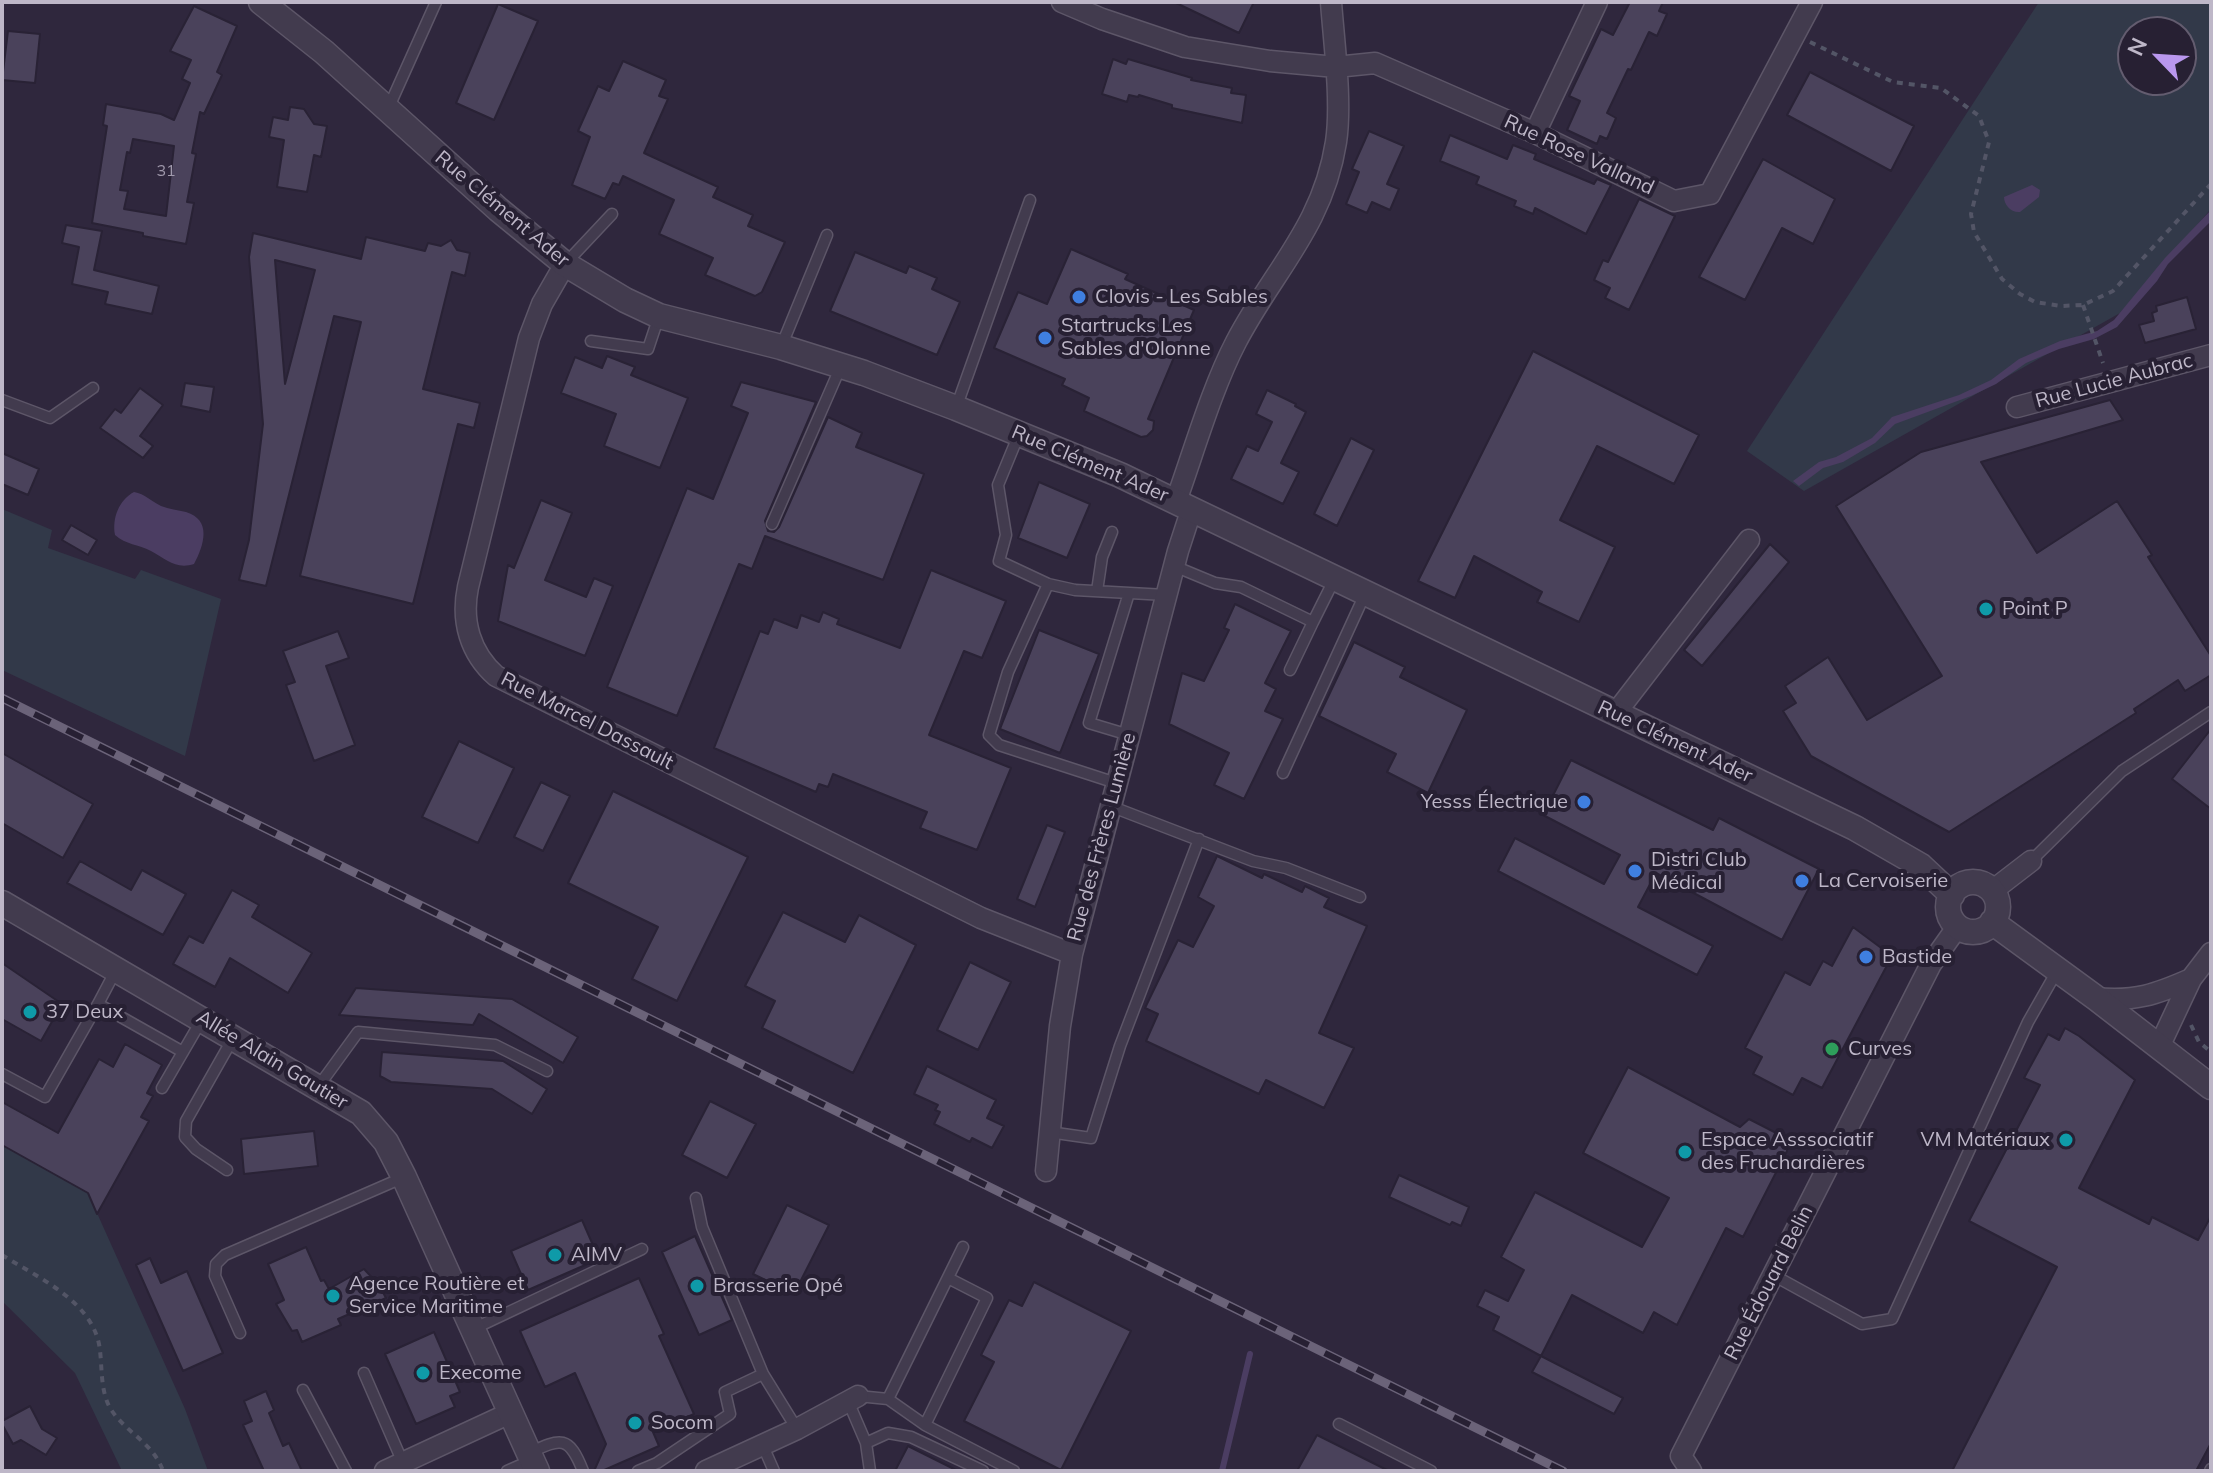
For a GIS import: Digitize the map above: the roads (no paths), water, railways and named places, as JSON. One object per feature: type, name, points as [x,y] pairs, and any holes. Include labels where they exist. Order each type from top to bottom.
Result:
[{"type":"street","name":"Rue Clément Ader","points":[[261,2],[324,52],[499,210],[565,264],[625,300],[659,316],[781,347],[956,408],[1184,505],[1334,580],[1855,828],[1921,866],[1952,895]]},
{"type":"street","name":"Rue Rose Valland","points":[[1062,2],[1185,47],[1270,61],[1336,67],[1375,63],[1535,133],[1674,201],[1710,194],[1812,2]]},
{"type":"street","name":"Rue des Frères Lumière","points":[[1046,1171],[1060,1026],[1072,954],[1174,566],[1184,505],[1236,342],[1296,249],[1316,210],[1336,140],[1336,67],[1331,2]]},
{"type":"street","points":[[1535,133],[1597,2]]},
{"type":"street","name":"Rue Marcel Dassault","points":[[565,264],[542,304],[529,338],[468,587],[466,623],[484,666],[496,676],[981,918],[1072,954]]},
{"type":"street","name":"Rue Lucie Aubrac","points":[[2017,407],[2211,355]]},
{"type":"street","points":[[1615,714],[1749,540]]},
{"type":"street","points":[[1992,891],[2031,861]]},
{"type":"street","points":[[1971,882],[1992,891],[1998,907],[1988,927],[1976,932],[1958,926],[1950,915],[1949,901],[1957,889],[1971,882]]},
{"type":"street","name":"Allée Alain Gautier","points":[[2,903],[361,1113],[386,1142],[404,1177],[532,1461]]},
{"type":"street","points":[[1992,922],[2211,1087]]},
{"type":"street","name":"Rue Édouard Belin","points":[[1691,1471],[1681,1456],[1931,964],[1958,926]]},
{"type":"street","points":[[2159,1047],[2191,979],[2211,953]]},
{"type":"street","points":[[2096,998],[2115,1000],[2153,995],[2191,979]]},
{"type":"street","points":[[706,1471],[763,1446],[853,1398]]},
{"type":"street","points":[[394,1467],[510,1413]]},
{"type":"lane","points":[[388,109],[436,2]]},
{"type":"lane","points":[[956,408],[1030,200]]},
{"type":"lane","points":[[565,264],[612,214]]},
{"type":"lane","points":[[781,347],[827,235]]},
{"type":"lane","points":[[591,341],[648,349],[659,316]]},
{"type":"lane","points":[[772,524],[841,366]]},
{"type":"lane","points":[[2,400],[50,418],[93,388]]},
{"type":"lane","points":[[1019,434],[998,485],[1006,535],[999,561],[1048,584],[1097,591],[1166,595]]},
{"type":"lane","points":[[1097,591],[1102,557],[1112,532]]},
{"type":"lane","points":[[1174,566],[1215,583],[1241,587],[1313,622]]},
{"type":"lane","points":[[1290,670],[1334,580]]},
{"type":"lane","points":[[1048,584],[1008,672],[989,735],[999,745],[1116,783]]},
{"type":"lane","points":[[1129,593],[1089,723],[1129,735]]},
{"type":"lane","points":[[1283,773],[1365,594]]},
{"type":"lane","points":[[2031,861],[2122,771],[2211,712]]},
{"type":"lane","points":[[1110,806],[1253,861],[1286,868],[1360,897]]},
{"type":"lane","points":[[1049,1132],[1091,1138],[1120,1046],[1199,839]]},
{"type":"lane","points":[[2,1074],[45,1097],[117,968]]},
{"type":"lane","points":[[1773,1275],[1862,1324],[1892,1319],[2028,1022],[2058,969]]},
{"type":"lane","points":[[98,1004],[183,1052]]},
{"type":"lane","points":[[162,1088],[202,1019]]},
{"type":"lane","points":[[318,1087],[358,1032],[495,1045],[547,1071]]},
{"type":"lane","points":[[227,1170],[196,1149],[185,1137],[186,1121],[233,1038]]},
{"type":"lane","points":[[240,1333],[215,1276],[216,1264],[225,1255],[404,1177]]},
{"type":"lane","points":[[696,1198],[702,1227],[763,1374],[797,1429]]},
{"type":"lane","points":[[888,1399],[963,1247]]},
{"type":"lane","points":[[473,1329],[642,1249]]},
{"type":"lane","points":[[925,1425],[987,1298],[948,1278]]},
{"type":"lane","points":[[364,1373],[394,1467]]},
{"type":"lane","points":[[638,1471],[657,1463],[730,1414],[725,1392],[763,1374]]},
{"type":"lane","points":[[303,1390],[346,1471]]},
{"type":"lane","points":[[870,1471],[866,1443],[853,1398],[888,1399],[925,1425],[1014,1471]]},
{"type":"lane","points":[[1339,1424],[1431,1471]]},
{"type":"lane","points":[[866,1443],[888,1433],[911,1437],[983,1471]]},
{"type":"lane","points":[[507,1471],[532,1461],[552,1442],[570,1445],[583,1471]]},
{"type":"lane","points":[[763,1446],[774,1471]]},
{"type":"waterway","points":[[1222,1471],[1250,1354]]},
{"type":"railway","points":[[2,698],[1563,1471]]},
{"type":"place","name":"Clovis - Les Sables","points":[[1079,297]]},
{"type":"place","name":"Startrucks Les Sables d'Olonne","points":[[1045,338]]},
{"type":"place","name":"Point P","points":[[1986,609]]},
{"type":"place","name":"Yesss Électrique","points":[[1584,802]]},
{"type":"place","name":"Distri Club Médical","points":[[1635,871]]},
{"type":"place","name":"La Cervoiserie","points":[[1802,881]]},
{"type":"place","name":"Bastide","points":[[1866,957]]},
{"type":"place","name":"37 Deux","points":[[30,1012]]},
{"type":"place","name":"Curves","points":[[1832,1049]]},
{"type":"place","name":"VM Matériaux","points":[[2066,1140]]},
{"type":"place","name":"Espace Asssociatif des Fruchardières","points":[[1685,1152]]},
{"type":"place","name":"AIMV","points":[[555,1255]]},
{"type":"place","name":"Brasserie Opé","points":[[697,1286]]},
{"type":"place","name":"Agence Routière et Service Maritime","points":[[333,1296]]},
{"type":"place","name":"Execome","points":[[423,1373]]},
{"type":"place","name":"Socom","points":[[635,1423]]}]
